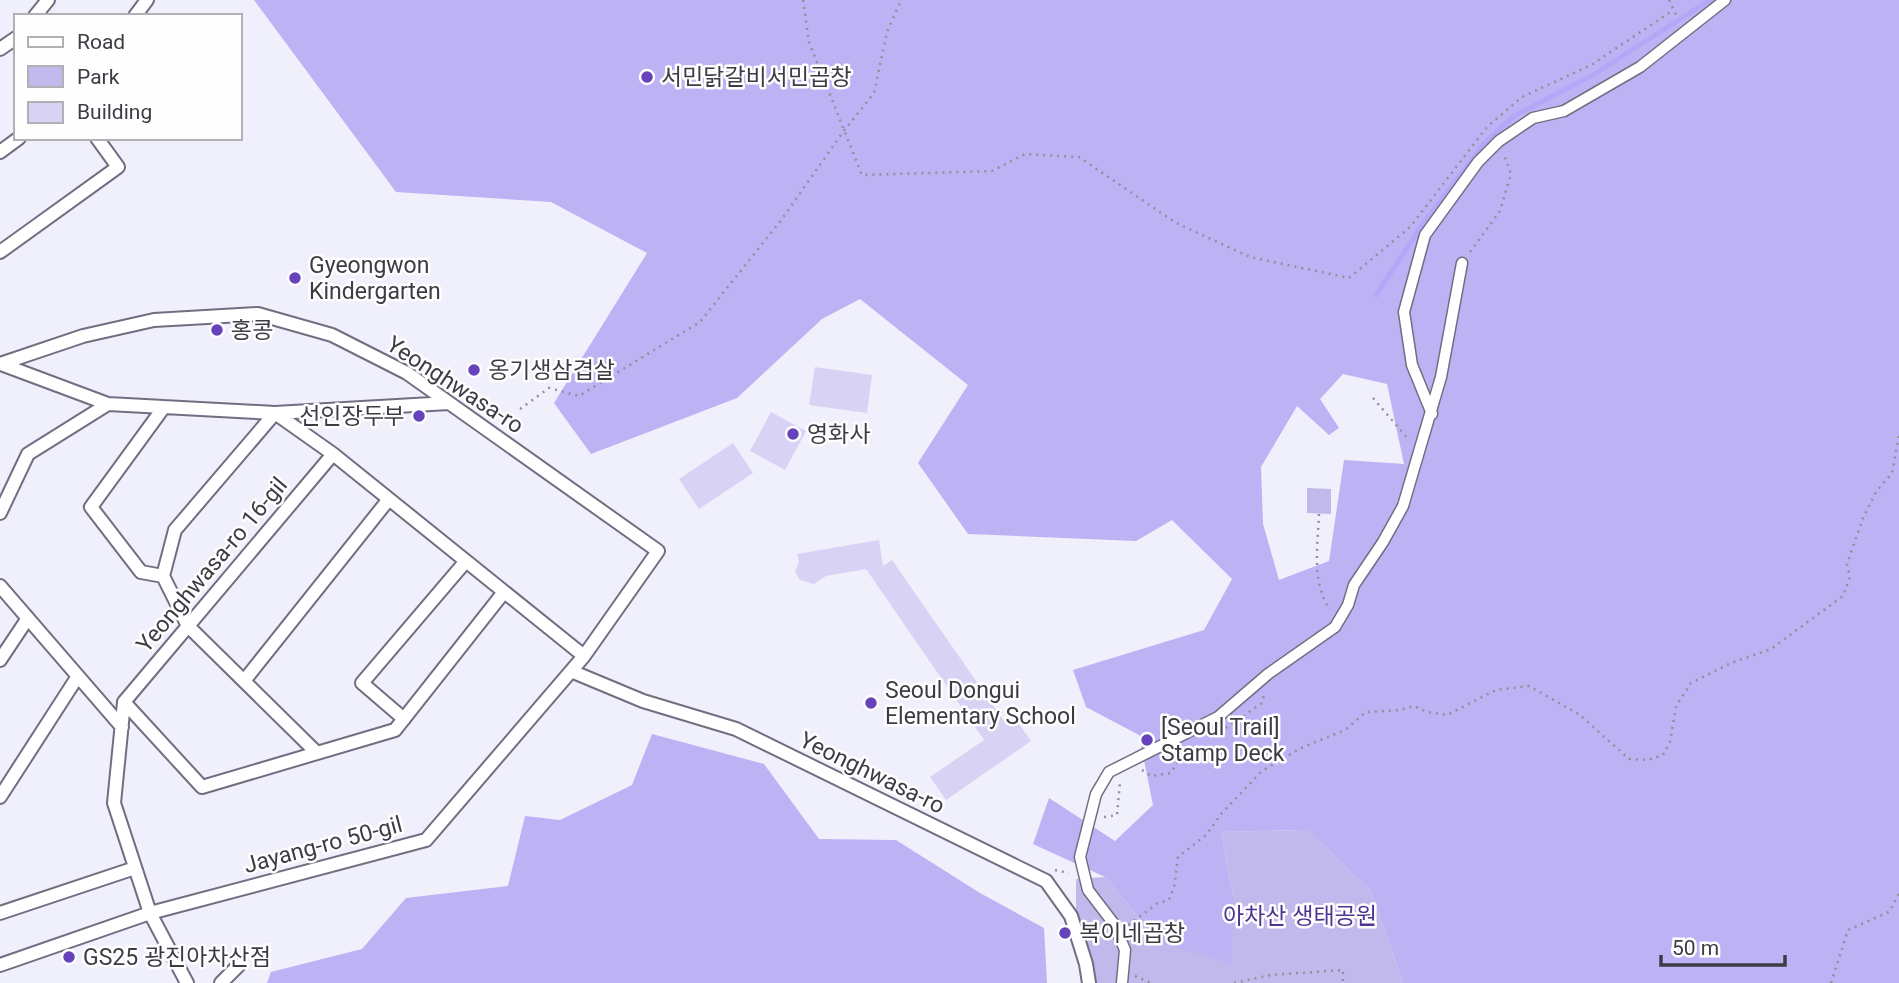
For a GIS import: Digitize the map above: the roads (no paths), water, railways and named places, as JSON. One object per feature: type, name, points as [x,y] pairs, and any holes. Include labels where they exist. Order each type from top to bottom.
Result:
[{"type":"street","points":[[37,14],[48,0]]},
{"type":"street","points":[[1432,414],[1412,365],[1404,312],[1415,263],[1425,235],[1478,162],[1499,141],[1533,118],[1564,111],[1640,67],[1724,0]]},
{"type":"street","points":[[0,152],[16,140]]},
{"type":"street","points":[[0,252],[118,167],[98,140]]},
{"type":"street","points":[[1122,983],[1125,950],[1114,924],[1088,890],[1080,857],[1096,794],[1109,772],[1218,717],[1268,674],[1335,627],[1348,605],[1354,585],[1403,506],[1441,377],[1462,263]]},
{"type":"street","name":"Yeonghwasa-ro","points":[[0,364],[83,336],[154,320],[257,314],[332,335],[407,373],[658,551],[584,656]]},
{"type":"street","points":[[0,364],[108,404],[275,413],[449,402]]},
{"type":"street","points":[[0,513],[28,454],[108,404]]},
{"type":"street","name":"Yeonghwasa-ro 16-gil","points":[[163,576],[141,572],[91,507],[164,407]]},
{"type":"street","points":[[275,413],[333,454],[584,656]]},
{"type":"street","points":[[275,413],[175,530],[163,576],[188,626],[317,753]]},
{"type":"street","name":"Yeonghwasa-ro 16-gil","points":[[124,702],[333,454]]},
{"type":"street","points":[[244,681],[389,499]]},
{"type":"street","points":[[404,719],[362,683],[466,561]]},
{"type":"street","points":[[0,586],[122,727]]},
{"type":"street","points":[[124,702],[202,787],[396,730],[505,592]]},
{"type":"street","points":[[0,660],[28,618]]},
{"type":"street","name":"Jayang-ro 50-gil","points":[[0,965],[150,913],[426,840],[584,656]]},
{"type":"street","name":"Yeonghwasa-ro","points":[[571,671],[643,701],[736,729],[1046,881],[1070,916],[1086,964],[1089,983]]},
{"type":"street","points":[[0,797],[78,676]]},
{"type":"street","points":[[124,702],[114,803],[150,913],[187,983]]},
{"type":"street","points":[[0,914],[135,868]]},
{"type":"street","points":[[221,983],[239,965]]},
{"type":"waterway","points":[[1376,295],[1423,224],[1484,144],[1514,116],[1593,75],[1710,0]]},
{"type":"place","name":"서민닭갈비서민곱창","points":[[647,77]]},
{"type":"place","name":"Gyeongwon Kindergarten","points":[[295,278]]},
{"type":"place","name":"홍콩","points":[[217,330]]},
{"type":"place","name":"옹기생삼겹살","points":[[474,370]]},
{"type":"place","name":"선인장두부","points":[[419,416]]},
{"type":"place","name":"영화사","points":[[793,434]]},
{"type":"place","name":"Seoul Dongui Elementary School","points":[[871,703]]},
{"type":"place","name":"[Seoul Trail] Stamp Deck","points":[[1147,740]]},
{"type":"place","name":"복이네곱창","points":[[1065,933]]},
{"type":"place","name":"GS25 광진아차산점","points":[[69,957]]},
{"type":"park label","name":"아차산 생태공원","points":[[1300,916]]}]
